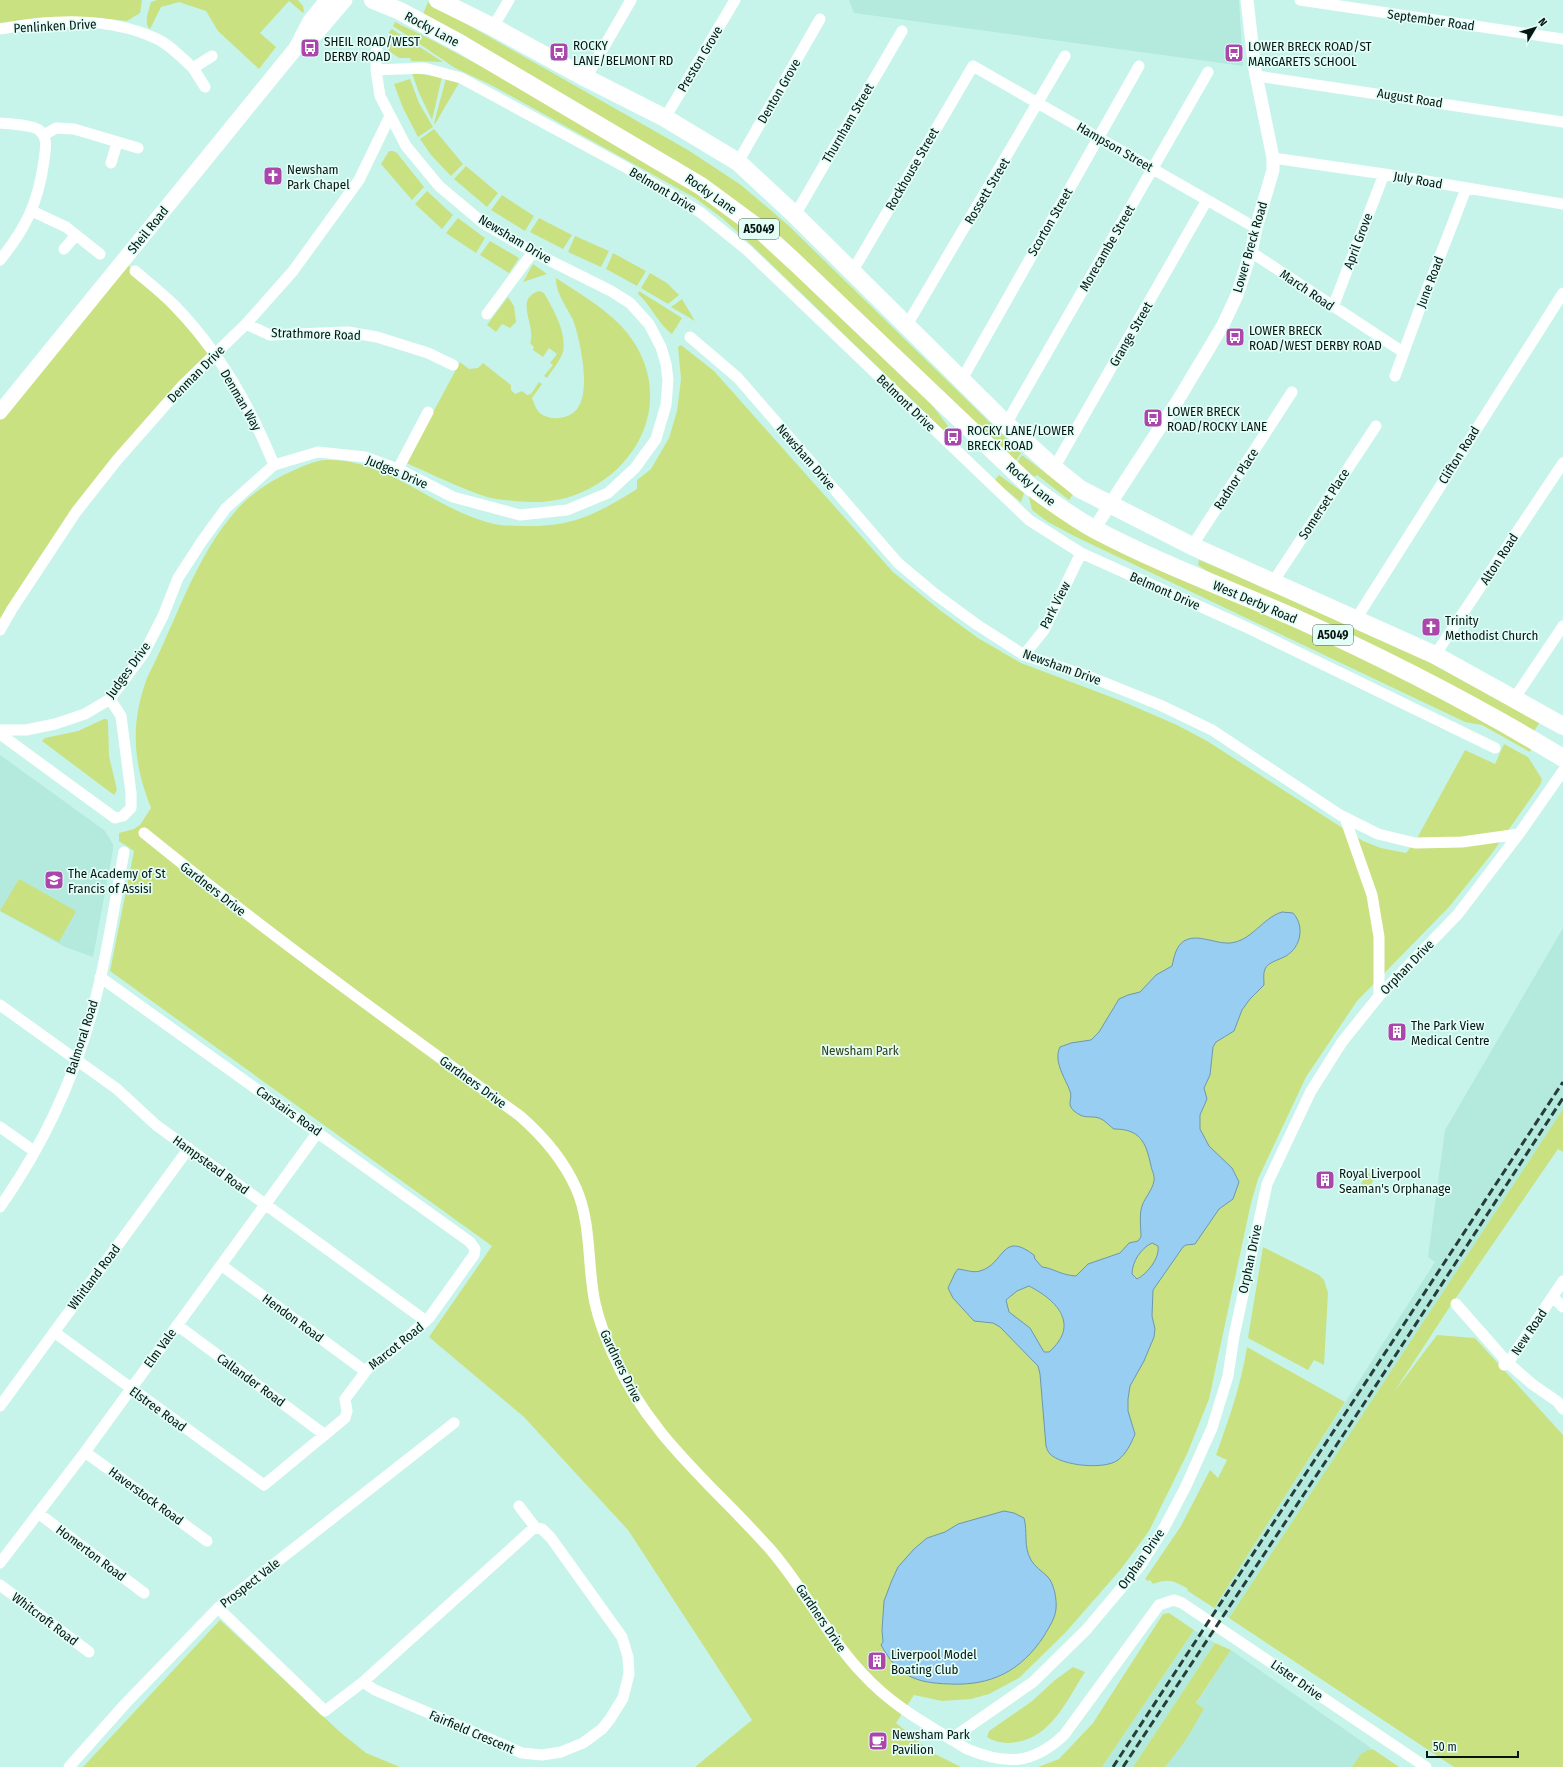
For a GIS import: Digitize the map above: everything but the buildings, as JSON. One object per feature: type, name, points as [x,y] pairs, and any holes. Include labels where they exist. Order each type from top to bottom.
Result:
[{"type":"highway","name":"Rocky Lane","points":[[373,0],[400,11],[461,44],[702,186],[758,228],[1031,487],[1066,513],[1094,529]]},
{"type":"highway","name":"Rocky Lane","points":[[438,0],[493,27],[586,78],[665,118],[738,162],[795,214],[1006,424],[1054,468],[1080,489],[1109,504]]},
{"type":"highway","name":"West Derby Road","points":[[1109,504],[1192,546],[1356,618],[1435,655],[1563,726]]},
{"type":"highway","name":"West Derby Road","points":[[1094,529],[1178,569],[1353,644],[1502,721],[1563,758]]},
{"type":"main road","name":"Sheil Road","points":[[0,412],[296,48],[310,21],[327,0]]},
{"type":"main road","name":"Sheil Road","points":[[296,48],[317,33],[345,0]]},
{"type":"street","points":[[493,27],[510,0]]},
{"type":"street","points":[[586,78],[631,0]]},
{"type":"street","name":"Preston Grove","points":[[665,118],[735,0]]},
{"type":"street","name":"Lower Breck Road","points":[[1094,529],[1178,400],[1223,325],[1237,295],[1251,252],[1256,228],[1273,170],[1273,158],[1257,76],[1247,0]]},
{"type":"street","name":"September Road","points":[[1300,0],[1563,39]]},
{"type":"street","name":"Denton Grove","points":[[738,162],[820,19]]},
{"type":"street","name":"Penlinken Drive","points":[[0,29],[41,24],[82,22],[109,24],[155,38],[168,46],[193,68],[205,87]]},
{"type":"street","name":"Thurnham Street","points":[[795,214],[902,32]]},
{"type":"street","name":"Newsham Drive","points":[[377,40],[376,70],[380,96],[406,146],[439,186],[483,223],[533,252],[611,291],[630,303],[649,324],[661,347]]},
{"type":"street","points":[[193,68],[212,56]]},
{"type":"street","name":"Rossett Street","points":[[907,325],[1039,104],[1065,56]]},
{"type":"street","name":"Hampson Street","points":[[973,66],[1256,228]]},
{"type":"street","name":"Rockhouse Street","points":[[852,272],[973,66]]},
{"type":"street","name":"Scorton Street","points":[[962,379],[1139,66]]},
{"type":"street","name":"Belmont Drive","points":[[376,70],[424,68],[461,78],[627,168],[700,212],[747,250],[1029,520],[1081,553],[1248,628],[1495,748]]},
{"type":"street","name":"Morecambe Street","points":[[1006,424],[1208,72]]},
{"type":"street","name":"August Road","points":[[1257,76],[1563,122]]},
{"type":"street","name":"Denman Drive","points":[[0,630],[12,609],[81,506],[117,460],[178,390],[246,324],[293,270],[355,185],[390,116]]},
{"type":"street","points":[[0,123],[36,128],[44,135],[46,143],[42,176],[32,211],[17,239],[0,260]]},
{"type":"street","points":[[44,135],[56,128],[69,128],[84,131],[117,143],[138,148]]},
{"type":"street","points":[[111,163],[117,143]]},
{"type":"street","name":"July Road","points":[[1273,158],[1384,174],[1563,204]]},
{"type":"street","name":"April Grove","points":[[1332,307],[1384,174]]},
{"type":"street","name":"June Road","points":[[1395,376],[1466,188]]},
{"type":"street","name":"Grange Street","points":[[1054,468],[1207,200]]},
{"type":"street","points":[[32,211],[66,227],[100,254]]},
{"type":"street","points":[[64,249],[76,235]]},
{"type":"street","points":[[488,314],[533,252]]},
{"type":"street","name":"March Road","points":[[1251,252],[1332,307],[1403,352]]},
{"type":"street","name":"Denman Way","points":[[135,271],[174,305],[198,332],[232,381],[263,438],[274,465]]},
{"type":"street","name":"Clifton Road","points":[[1356,618],[1563,293]]},
{"type":"street","name":"Strathmore Road","points":[[246,324],[270,334],[348,332],[377,337],[422,351],[453,365]]},
{"type":"street","name":"Newsham Drive","points":[[690,337],[738,378],[898,563],[935,594],[976,624],[1024,655],[1093,678],[1154,702],[1212,730],[1345,818],[1378,834],[1415,842],[1462,842],[1520,834]]},
{"type":"street","name":"Judges Drive","points":[[0,730],[26,730],[55,724],[85,714],[110,698],[144,653],[163,616],[178,578],[202,541],[226,508],[274,465],[318,452],[365,457],[398,469],[454,497],[520,516],[567,510],[608,493],[635,468],[656,439],[666,405],[668,380],[666,364],[661,347]]},
{"type":"street","name":"Radnor Place","points":[[1192,546],[1292,392]]},
{"type":"street","points":[[398,469],[428,412]]},
{"type":"street","name":"Somerset Place","points":[[1273,582],[1376,426]]},
{"type":"street","name":"Alton Road","points":[[1435,655],[1563,463]]},
{"type":"street","name":"Park View","points":[[1024,655],[1044,630],[1081,553]]},
{"type":"street","points":[[1514,699],[1563,626]]},
{"type":"street","points":[[0,734],[98,807],[115,818],[123,816],[131,808],[131,792],[121,716],[110,698]]},
{"type":"street","name":"Orphan Drive","points":[[951,1739],[1033,1682],[1064,1654],[1140,1566],[1164,1528],[1186,1486],[1220,1407],[1267,1184],[1311,1091],[1342,1042],[1379,996],[1458,914],[1520,834],[1563,771]]},
{"type":"street","points":[[1345,818],[1372,895],[1379,936],[1379,996]]},
{"type":"street","name":"Gardners Drive","points":[[144,833],[164,852],[240,910],[376,1012],[520,1116],[538,1132],[555,1151],[577,1189],[583,1211],[595,1302],[601,1324],[612,1353],[639,1404],[674,1450],[750,1527],[787,1568],[841,1649],[863,1675],[910,1715],[977,1753],[991,1758],[1014,1760],[1036,1755],[1050,1748],[1064,1735],[1148,1619],[1159,1606],[1166,1603]]},
{"type":"street","name":"Balmoral Road","points":[[0,1207],[44,1134],[76,1059],[91,1016],[124,852]]},
{"type":"street","name":"Carstairs Road","points":[[100,977],[470,1242],[475,1249]]},
{"type":"street","name":"Hampstead Road","points":[[0,1005],[117,1089],[156,1124],[426,1321]]},
{"type":"street","points":[[0,1127],[34,1151]]},
{"type":"street","name":"Elm Vale","points":[[0,1563],[85,1452],[318,1132]]},
{"type":"street","name":"Whitland Road","points":[[0,1406],[190,1148]]},
{"type":"street","name":"Marcot Road","points":[[264,1485],[347,1415],[345,1399],[365,1371],[386,1356],[426,1321],[474,1255],[475,1249]]},
{"type":"street","name":"Hendon Road","points":[[221,1265],[365,1371]]},
{"type":"street","name":"New Road","points":[[1456,1304],[1506,1364],[1563,1281]]},
{"type":"street","points":[[1553,1297],[1563,1307]]},
{"type":"street","name":"Callander Road","points":[[177,1325],[325,1435]]},
{"type":"street","name":"Elstree Road","points":[[54,1332],[264,1485]]},
{"type":"street","points":[[1506,1364],[1558,1402],[1563,1409]]},
{"type":"street","name":"Prospect Vale","points":[[69,1767],[126,1703],[218,1608],[454,1423]]},
{"type":"street","name":"Haverstock Road","points":[[85,1452],[207,1541]]},
{"type":"street","name":"Fairfield Crescent","points":[[363,1682],[375,1690],[522,1753],[542,1755],[561,1752],[583,1743],[602,1729],[617,1709],[627,1686],[629,1674],[628,1657],[622,1637],[551,1538],[542,1529],[535,1526],[519,1506]]},
{"type":"street","name":"Homerton Road","points":[[38,1513],[144,1593]]},
{"type":"street","points":[[218,1608],[325,1711],[363,1682],[535,1526]]},
{"type":"street","name":"Whitcroft Road","points":[[0,1585],[89,1652]]},
{"type":"street","name":"Lister Drive","points":[[1166,1603],[1174,1600],[1188,1607],[1426,1767]]},
{"type":"shaded area","points":[[849,0],[1239,0],[1243,66],[854,13]]},
{"type":"shaded area","name":"The Academy of St Francis of Assisi","points":[[0,755],[104,830],[113,844],[93,957],[65,947],[0,911]]},
{"type":"shaded area","points":[[1563,928],[1563,1109],[1229,1618],[1214,1608],[1435,1262],[1428,1257],[1445,1130]]},
{"type":"shaded area","points":[[1194,1630],[1215,1643],[1133,1767],[1102,1767]]},
{"type":"shaded area","points":[[1231,1650],[1399,1767],[1165,1767],[1204,1709],[1196,1704]]},
{"type":"green space","points":[[0,0],[142,1],[140,13],[127,21],[99,18],[44,17],[0,23]]},
{"type":"green space","points":[[157,0],[298,0],[303,6],[304,11],[303,13],[289,1],[260,33],[276,47],[259,69],[218,31],[206,11],[179,2],[161,7],[150,29],[147,24],[148,13],[151,2]]},
{"type":"green space","points":[[428,2],[688,150],[741,185],[788,225],[1021,453],[1015,462],[711,184],[680,163],[527,77],[462,34],[423,14]]},
{"type":"green space","points":[[395,22],[499,76],[682,181],[748,229],[926,397],[948,426],[943,430],[742,236],[722,218],[695,198],[493,86],[455,68],[393,26]]},
{"type":"green space","points":[[392,29],[443,62],[411,61],[410,58],[399,58],[389,51],[389,32]]},
{"type":"green space","points":[[412,73],[442,77],[432,120],[419,93]]},
{"type":"green space","points":[[446,78],[459,83],[435,124],[434,123]]},
{"type":"green space","points":[[410,79],[419,103],[433,127],[418,137],[403,108],[394,84]]},
{"type":"green space","points":[[434,129],[463,164],[451,176],[431,155],[420,139]]},
{"type":"green space","points":[[389,151],[397,153],[424,187],[412,200],[381,164]]},
{"type":"green space","points":[[466,166],[498,193],[487,207],[454,179]]},
{"type":"green space","points":[[427,191],[453,215],[442,229],[415,204]]},
{"type":"green space","points":[[502,195],[534,216],[525,231],[491,210]]},
{"type":"green space","points":[[458,218],[485,238],[476,253],[446,233]]},
{"type":"green space","points":[[539,218],[572,235],[563,249],[530,232]]},
{"type":"green space","points":[[575,236],[609,251],[601,267],[568,252]]},
{"type":"green space","points":[[490,241],[519,258],[509,273],[480,255]]},
{"type":"green space","points":[[613,253],[646,271],[637,286],[606,269]]},
{"type":"green space","points":[[123,260],[214,355],[117,460],[0,630],[0,412]]},
{"type":"green space","points":[[533,264],[547,274],[523,282]]},
{"type":"green space","points":[[650,273],[667,283],[679,295],[668,304],[641,288]]},
{"type":"green space","points":[[556,278],[591,301],[613,318],[632,339],[639,351],[649,379],[650,406],[643,431],[630,454],[612,474],[589,489],[563,499],[535,502],[494,499],[464,489],[406,463],[460,362],[469,369],[478,368],[483,363],[511,385],[511,390],[515,394],[522,391],[527,395],[531,394],[539,382],[542,384],[532,398],[538,411],[545,416],[550,418],[565,417],[577,409],[581,403],[584,384],[582,358],[575,326],[557,289]]},
{"type":"green space","points":[[539,291],[544,293],[555,313],[561,329],[564,344],[562,355],[547,378],[544,376],[553,365],[550,363],[557,354],[549,348],[543,357],[533,350],[534,347],[530,343],[531,329],[527,314],[528,300],[531,295]]},
{"type":"green space","points":[[639,291],[682,318],[672,334],[667,330],[643,298],[638,294]]},
{"type":"green space","points":[[508,297],[514,306],[516,322],[510,328],[502,324],[496,332],[487,325]]},
{"type":"green space","points":[[682,299],[695,321],[671,307]]},
{"type":"green space","name":"Newsham Park","points":[[681,345],[714,371],[893,572],[941,611],[978,638],[1021,663],[1119,700],[1177,725],[1207,741],[1363,841],[1381,848],[1406,853],[1415,842],[1465,750],[1495,764],[1504,744],[1528,757],[1542,779],[1540,785],[1490,856],[1449,907],[1357,1001],[1306,1077],[1258,1179],[1251,1203],[1209,1399],[1187,1454],[1149,1531],[1121,1569],[1066,1632],[1019,1678],[989,1694],[971,1699],[942,1701],[914,1695],[896,1723],[933,1753],[961,1767],[695,1767],[752,1720],[628,1530],[524,1417],[429,1337],[492,1246],[110,971],[134,851],[119,841],[119,833],[134,829],[140,825],[151,808],[140,775],[137,759],[136,727],[142,695],[147,678],[188,587],[212,543],[242,504],[266,485],[292,471],[308,464],[325,460],[348,461],[369,467],[411,486],[452,508],[494,524],[543,526],[585,517],[610,505],[637,489],[637,480],[651,469],[669,438],[677,411],[681,379],[678,347]]},
{"type":"green space","points":[[1022,455],[1073,494],[1069,500],[1037,475],[1034,477],[1018,464],[1018,461]]},
{"type":"green space","points":[[999,475],[1024,493],[1021,502],[997,483],[995,480]]},
{"type":"green space","points":[[1028,493],[1337,644],[1532,746],[1530,752],[1482,725],[1465,722],[1074,536],[1048,522],[1032,510]]},
{"type":"green space","points":[[1199,560],[1256,583],[1423,659],[1540,722],[1534,731],[1216,577],[1198,565]]},
{"type":"green space","points":[[107,719],[108,722],[109,756],[117,790],[114,795],[42,741],[45,738],[78,731]]},
{"type":"green space","points":[[19,879],[76,911],[59,942],[0,911]]},
{"type":"green space","points":[[1563,1109],[1563,1152],[1558,1149],[1451,1305],[1394,1392],[1437,1335],[1475,1338],[1563,1435],[1563,1767],[1454,1767],[1229,1618]]},
{"type":"green space","points":[[1367,1172],[1375,1176],[1367,1194],[1358,1190]]},
{"type":"green space","points":[[1263,1247],[1319,1275],[1324,1280],[1328,1293],[1324,1365],[1314,1360],[1308,1370],[1248,1338]]},
{"type":"green space","points":[[1247,1347],[1345,1402],[1214,1608],[1188,1591],[1187,1588],[1171,1581],[1163,1581],[1153,1584],[1150,1580],[1148,1581],[1145,1579],[1181,1526],[1210,1470],[1218,1478],[1227,1460],[1216,1455],[1238,1388]]},
{"type":"green space","points":[[1169,1613],[1194,1630],[1102,1767],[1038,1767],[1059,1759],[1093,1723],[1163,1614]]},
{"type":"green space","points":[[220,1620],[340,1732],[366,1753],[400,1767],[83,1767]]},
{"type":"green space","points":[[1215,1643],[1231,1650],[1196,1703],[1204,1709],[1185,1741],[1165,1767],[1133,1767]]},
{"type":"green space","points":[[1073,1667],[1085,1672],[1065,1705],[1049,1725],[1029,1738],[1013,1743],[998,1742],[987,1737],[989,1731],[1031,1702],[1055,1680]]},
{"type":"green space","points":[[1368,1750],[1374,1750],[1399,1767],[1352,1767],[1361,1754]]},
{"type":"water","points":[[1282,912],[1293,913],[1299,924],[1300,936],[1298,942],[1286,956],[1266,967],[1264,972],[1264,985],[1250,999],[1242,1010],[1234,1031],[1216,1042],[1213,1047],[1210,1075],[1204,1088],[1207,1099],[1200,1115],[1200,1129],[1209,1146],[1232,1168],[1239,1182],[1233,1199],[1219,1209],[1195,1244],[1186,1245],[1183,1247],[1153,1290],[1152,1316],[1155,1329],[1154,1337],[1144,1361],[1130,1386],[1128,1411],[1135,1434],[1128,1448],[1118,1460],[1104,1465],[1094,1466],[1073,1464],[1056,1458],[1050,1454],[1046,1446],[1038,1366],[1000,1327],[993,1323],[974,1321],[953,1298],[948,1288],[958,1269],[972,1272],[980,1271],[988,1267],[1009,1247],[1015,1246],[1023,1248],[1034,1255],[1035,1259],[1042,1267],[1076,1276],[1088,1264],[1120,1253],[1129,1243],[1138,1241],[1141,1237],[1140,1217],[1142,1206],[1152,1188],[1154,1179],[1147,1150],[1136,1134],[1130,1131],[1114,1129],[1101,1119],[1086,1117],[1074,1111],[1070,1106],[1071,1094],[1059,1064],[1058,1052],[1060,1047],[1071,1043],[1091,1040],[1099,1032],[1119,999],[1140,992],[1156,975],[1172,966],[1177,949],[1184,941],[1200,938],[1224,943],[1238,941],[1251,934],[1275,915]],"holes":[[[1152,1243],[1158,1246],[1157,1256],[1149,1270],[1137,1279],[1132,1274],[1135,1260],[1144,1248]],[[1029,1286],[1049,1299],[1062,1314],[1064,1323],[1063,1332],[1058,1342],[1049,1352],[1044,1352],[1030,1328],[1009,1312],[1006,1300],[1017,1291]]]},
{"type":"water","points":[[1004,1511],[1014,1513],[1024,1518],[1026,1528],[1026,1544],[1029,1555],[1037,1567],[1048,1577],[1052,1584],[1056,1609],[1050,1626],[1035,1648],[1025,1659],[1004,1674],[992,1679],[965,1684],[950,1684],[927,1682],[909,1676],[894,1664],[887,1656],[881,1645],[883,1642],[882,1630],[884,1601],[898,1567],[914,1549],[927,1538],[945,1532],[958,1524]]},
{"type":"railway","points":[[1113,1767],[1563,1082]]},
{"type":"railway","points":[[1123,1767],[1369,1396],[1563,1098]]},
{"type":"place","name":"SHEIL ROAD/WEST DERBY ROAD","points":[[310,48]]},
{"type":"place","name":"ROCKY LANE/BELMONT RD","points":[[559,52]]},
{"type":"place","name":"LOWER BRECK ROAD/ST MARGARETS SCHOOL","points":[[1234,53]]},
{"type":"place","name":"Newsham Park Chapel","points":[[273,176]]},
{"type":"place","name":"LOWER BRECK ROAD/WEST DERBY ROAD","points":[[1235,337]]},
{"type":"place","name":"LOWER BRECK ROAD/ROCKY LANE","points":[[1153,418]]},
{"type":"place","name":"ROCKY LANE/LOWER BRECK ROAD","points":[[953,437]]},
{"type":"place","name":"Trinity Methodist Church","points":[[1431,627]]},
{"type":"place","name":"The Academy of St Francis of Assisi","points":[[54,880]]},
{"type":"place","name":"The Park View Medical Centre","points":[[1397,1032]]},
{"type":"place","name":"Royal Liverpool Seaman's Orphanage","points":[[1325,1180]]},
{"type":"place","name":"Liverpool Model Boating Club","points":[[877,1661]]},
{"type":"place","name":"Newsham Park Pavilion","points":[[878,1741]]}]
